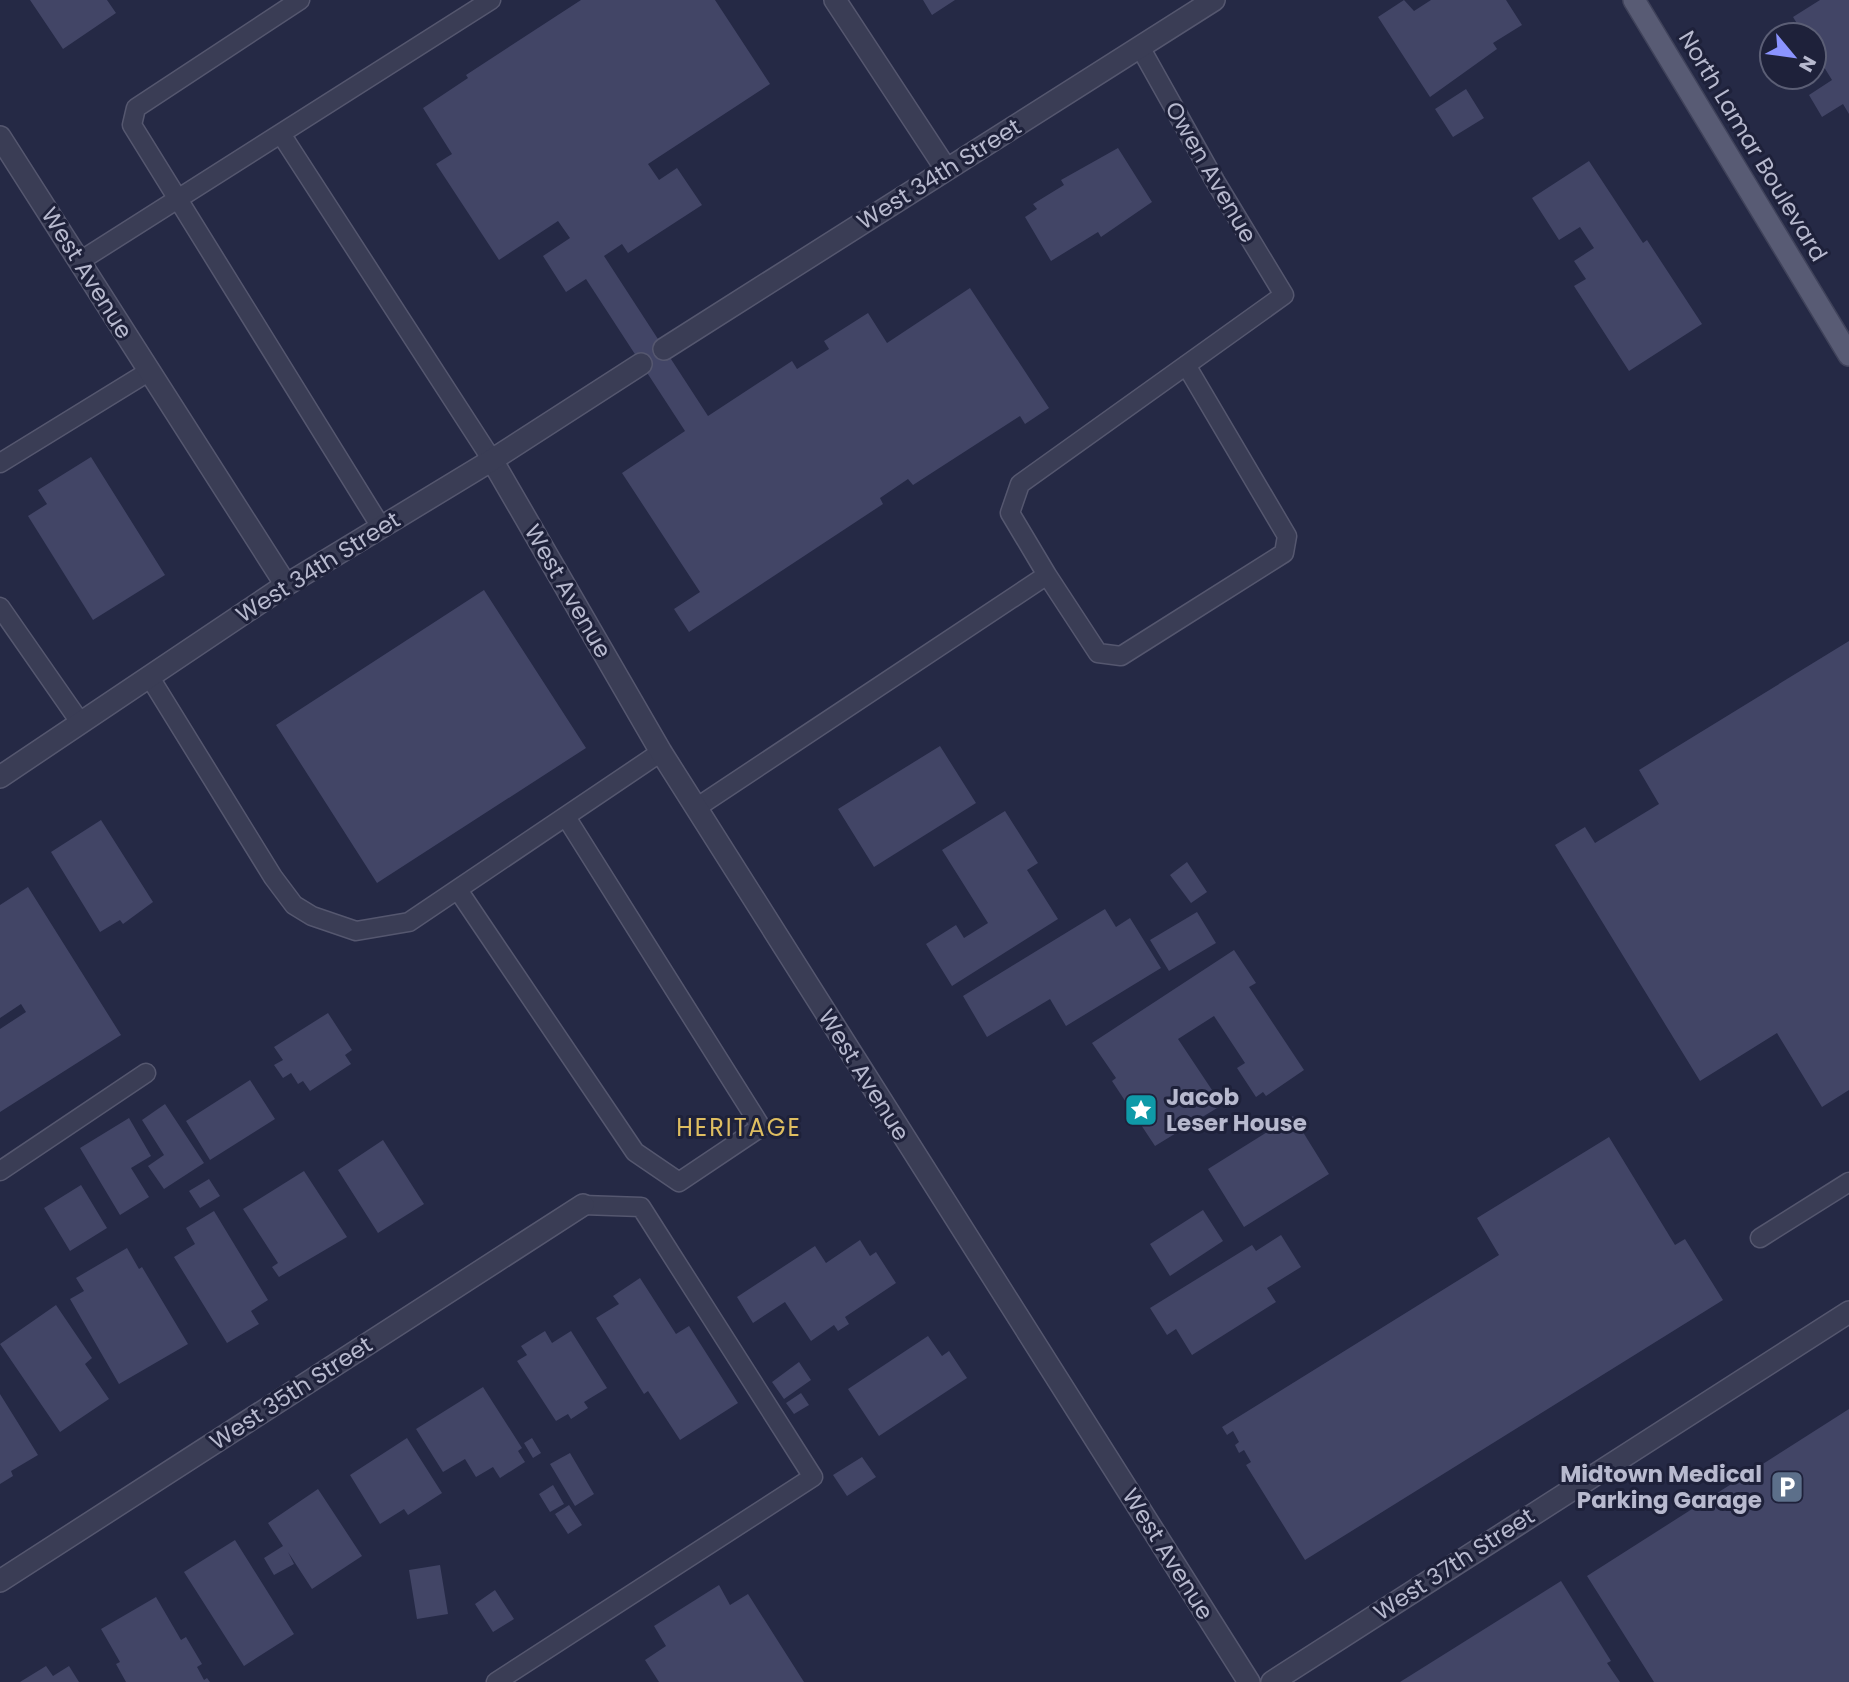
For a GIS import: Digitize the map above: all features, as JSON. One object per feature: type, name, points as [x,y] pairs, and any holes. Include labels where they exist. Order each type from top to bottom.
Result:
[{"type":"main road","name":"North Lamar Boulevard","points":[[1634,0],[1842,330],[1849,355]]},
{"type":"street","points":[[835,0],[946,169]]},
{"type":"street","name":"West 34th Street","points":[[664,349],[1214,0]]},
{"type":"street","name":"West Avenue","points":[[0,138],[286,585]]},
{"type":"street","name":"West 34th Street","points":[[0,777],[286,585],[492,460],[641,363]]},
{"type":"street","name":"West Avenue","points":[[492,460],[661,752],[1249,1682]]},
{"type":"street","name":"West 35th Street","points":[[0,1581],[583,1205]]},
{"type":"street","name":"West 37th Street","points":[[1272,1682],[1849,1312]]},
{"type":"lane","points":[[300,0],[136,108],[132,125],[381,527]]},
{"type":"lane","points":[[80,261],[491,0]]},
{"type":"lane","name":"Owen Avenue","points":[[1140,47],[1215,181],[1284,295],[1186,365]]},
{"type":"lane","points":[[281,134],[492,460]]},
{"type":"lane","points":[[1186,365],[1287,536],[1283,553],[1121,656],[1098,653],[1010,513],[1020,484],[1186,365]]},
{"type":"lane","points":[[0,463],[148,372]]},
{"type":"lane","points":[[696,808],[1048,575]]},
{"type":"lane","points":[[0,607],[80,722]]},
{"type":"lane","points":[[149,676],[273,877],[294,905],[312,916],[356,931],[410,922],[661,752]]},
{"type":"lane","points":[[458,890],[635,1152],[653,1168],[679,1182],[761,1127],[566,817]]},
{"type":"lane","points":[[0,1171],[146,1073]]},
{"type":"lane","points":[[1760,1238],[1849,1182]]},
{"type":"lane","points":[[496,1682],[814,1478],[640,1207],[583,1205]]},
{"type":"building","points":[[30,0],[107,0],[116,13],[63,49]]},
{"type":"building","points":[[581,0],[715,0],[770,84],[648,164],[659,180],[677,168],[702,205],[628,253],[622,244],[604,256],[708,416],[792,361],[797,369],[829,349],[824,341],[868,313],[887,343],[970,288],[1049,408],[1025,424],[1020,416],[913,485],[908,479],[880,498],[883,504],[689,632],[674,609],[700,592],[622,473],[685,431],[586,279],[566,292],[543,256],[570,238],[558,221],[499,260],[436,164],[452,154],[423,108],[468,78],[466,75]]},
{"type":"building","points":[[923,0],[955,0],[932,15]]},
{"type":"building","points":[[1404,0],[1414,11],[1431,0],[1506,0],[1522,25],[1493,43],[1497,49],[1430,97],[1378,17]]},
{"type":"building","points":[[1820,0],[1849,0],[1849,114],[1843,104],[1822,117],[1809,95],[1815,91],[1828,91],[1828,83],[1832,80],[1828,74],[1828,21],[1795,21],[1793,17]]},
{"type":"building","points":[[1466,89],[1484,118],[1453,137],[1435,109]]},
{"type":"building","points":[[1118,148],[1152,202],[1101,237],[1098,232],[1051,261],[1025,217],[1037,209],[1033,204],[1064,185],[1061,180]]},
{"type":"building","points":[[1589,161],[1643,243],[1647,240],[1702,324],[1629,371],[1574,286],[1586,279],[1574,261],[1594,248],[1580,227],[1559,240],[1532,198]]},
{"type":"building","points":[[91,457],[165,575],[93,620],[28,516],[47,504],[38,490]]},
{"type":"building","points":[[484,590],[586,748],[377,883],[276,725]]},
{"type":"building","points":[[1849,641],[1849,1090],[1822,1107],[1777,1033],[1700,1081],[1555,845],[1585,827],[1595,843],[1659,804],[1639,770]]},
{"type":"building","points":[[940,746],[976,803],[874,867],[838,809]]},
{"type":"building","points":[[1005,811],[1038,863],[1027,870],[1058,919],[952,986],[926,944],[956,925],[964,938],[988,923],[942,850]]},
{"type":"building","points":[[101,820],[153,902],[123,924],[120,920],[100,932],[51,852]]},
{"type":"building","points":[[1187,862],[1207,892],[1191,903],[1170,875]]},
{"type":"building","points":[[28,887],[121,1035],[0,1112],[0,1029],[26,1012],[21,1004],[0,1018],[0,905]]},
{"type":"building","points":[[1105,909],[1116,927],[1130,918],[1161,968],[1066,1026],[1050,999],[987,1037],[963,996]]},
{"type":"building","points":[[1197,912],[1216,943],[1169,971],[1150,940]]},
{"type":"building","points":[[1234,950],[1256,983],[1249,987],[1304,1070],[1266,1096],[1263,1092],[1256,1097],[1237,1068],[1245,1063],[1214,1016],[1178,1039],[1222,1105],[1155,1146],[1112,1081],[1116,1078],[1092,1043]]},
{"type":"building","points":[[328,1013],[352,1050],[345,1055],[351,1064],[310,1091],[303,1081],[298,1084],[291,1073],[283,1078],[274,1065],[283,1060],[274,1047]]},
{"type":"building","points":[[250,1080],[275,1119],[210,1160],[186,1121]]},
{"type":"building","points":[[165,1104],[204,1163],[164,1189],[148,1166],[164,1155],[142,1120]]},
{"type":"building","points":[[1293,1116],[1329,1174],[1244,1227],[1208,1169]]},
{"type":"building","points":[[129,1118],[151,1156],[131,1168],[149,1197],[120,1215],[80,1148]]},
{"type":"building","points":[[1609,1137],[1675,1245],[1685,1239],[1723,1300],[1305,1560],[1246,1465],[1251,1462],[1244,1450],[1239,1453],[1235,1445],[1239,1442],[1233,1431],[1227,1435],[1222,1427],[1499,1255],[1477,1218]]},
{"type":"building","points":[[383,1140],[424,1204],[378,1233],[338,1170]]},
{"type":"building","points":[[304,1171],[347,1237],[279,1277],[272,1267],[278,1263],[243,1209]]},
{"type":"building","points":[[209,1179],[220,1196],[200,1208],[189,1191]]},
{"type":"building","points":[[81,1185],[107,1228],[70,1251],[44,1208]]},
{"type":"building","points":[[1203,1210],[1223,1241],[1170,1276],[1150,1244]]},
{"type":"building","points":[[214,1211],[268,1300],[251,1311],[259,1324],[227,1343],[174,1257],[195,1244],[186,1228]]},
{"type":"building","points":[[1281,1235],[1301,1267],[1267,1288],[1276,1302],[1192,1355],[1176,1329],[1167,1335],[1150,1308],[1252,1245],[1256,1251]]},
{"type":"building","points":[[860,1240],[870,1256],[876,1252],[896,1283],[845,1317],[849,1324],[838,1331],[834,1325],[811,1341],[785,1302],[753,1323],[737,1297],[815,1246],[826,1263]]},
{"type":"building","points":[[127,1248],[139,1269],[142,1267],[188,1344],[119,1384],[70,1299],[84,1291],[76,1278]]},
{"type":"building","points":[[640,1278],[676,1334],[689,1326],[738,1403],[680,1440],[648,1391],[644,1394],[596,1318],[619,1304],[613,1296]]},
{"type":"building","points":[[56,1305],[92,1358],[85,1364],[109,1399],[60,1432],[0,1344]]},
{"type":"building","points":[[545,1331],[552,1343],[571,1331],[607,1388],[584,1402],[588,1408],[571,1419],[568,1414],[556,1421],[517,1361],[527,1355],[521,1346]]},
{"type":"building","points":[[928,1336],[942,1356],[949,1351],[967,1378],[879,1436],[848,1389]]},
{"type":"building","points":[[799,1362],[811,1380],[784,1399],[772,1382]]},
{"type":"building","points":[[483,1387],[522,1448],[518,1451],[525,1462],[500,1478],[493,1467],[476,1477],[465,1459],[443,1472],[416,1429]]},
{"type":"building","points":[[801,1393],[809,1405],[794,1414],[786,1403]]},
{"type":"building","points":[[0,1394],[38,1455],[11,1471],[13,1476],[0,1484]]},
{"type":"building","name":"Midtown Medical Parking Garage","points":[[1849,1409],[1849,1682],[1654,1682],[1587,1576]]},
{"type":"building","points":[[407,1438],[442,1493],[408,1515],[404,1509],[380,1524],[350,1475]]},
{"type":"building","points":[[532,1438],[541,1453],[533,1458],[524,1443]]},
{"type":"building","points":[[570,1453],[594,1494],[575,1506],[550,1464]]},
{"type":"building","points":[[862,1457],[876,1477],[847,1496],[833,1475]]},
{"type":"building","points":[[553,1485],[564,1504],[550,1512],[539,1494]]},
{"type":"building","points":[[318,1489],[362,1556],[312,1589],[288,1552],[294,1564],[274,1575],[264,1558],[283,1546],[268,1523]]},
{"type":"building","points":[[569,1505],[582,1525],[568,1534],[555,1514]]},
{"type":"building","points":[[235,1540],[294,1634],[244,1666],[184,1572]]},
{"type":"building","points":[[440,1565],[448,1614],[417,1619],[409,1570]]},
{"type":"building","points":[[1561,1581],[1611,1661],[1607,1663],[1620,1682],[1400,1682]]},
{"type":"building","points":[[719,1585],[730,1605],[748,1594],[804,1682],[659,1682],[645,1660],[666,1646],[654,1626]]},
{"type":"building","points":[[495,1590],[514,1619],[493,1632],[475,1604]]},
{"type":"building","points":[[156,1597],[181,1640],[186,1637],[202,1664],[197,1667],[204,1680],[207,1678],[210,1682],[126,1682],[116,1664],[120,1662],[101,1629]]},
{"type":"building","points":[[46,1666],[53,1676],[69,1666],[79,1682],[20,1682]]},
{"type":"place","name":"Jacob Leser House","points":[[1141,1110]]},
{"type":"place","name":"Midtown Medical Parking Garage","points":[[1787,1487]]},
{"type":"district","name":"HERITAGE","points":[[739,1127]]}]
